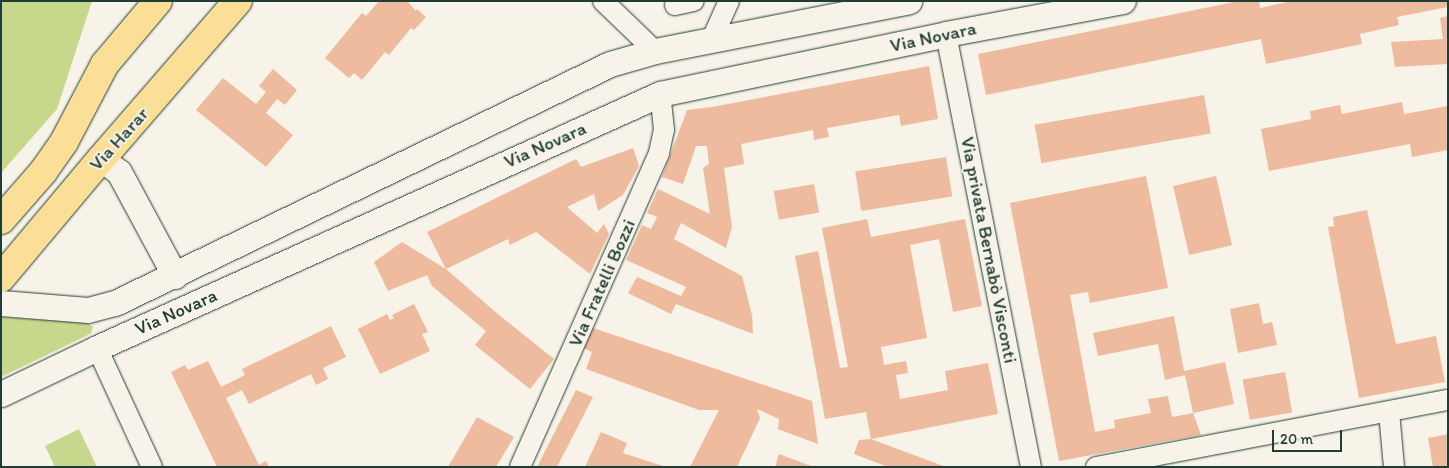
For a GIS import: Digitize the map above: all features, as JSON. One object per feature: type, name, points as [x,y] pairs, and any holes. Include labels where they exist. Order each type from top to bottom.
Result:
[{"type":"main road","name":"Via Harar","points":[[1,220],[43,172],[64,142],[105,64],[158,1]]},
{"type":"main road","name":"Via Harar","points":[[1,278],[238,1]]},
{"type":"street","points":[[603,1],[655,51]]},
{"type":"street","points":[[675,5],[694,1]]},
{"type":"street","points":[[711,41],[729,1]]},
{"type":"street","name":"Via Novara","points":[[1,303],[88,310],[106,306],[175,276],[610,64],[655,51],[909,1]]},
{"type":"street","name":"Via Novara","points":[[1,394],[97,348],[660,94],[675,89],[946,34],[1123,1]]},
{"type":"street","name":"Via privata Bernabò Visconti","points":[[946,34],[1031,467]]},
{"type":"street","name":"Via Fratelli Bozzi","points":[[520,467],[659,152],[664,130],[660,94]]},
{"type":"street","name":"Via Novara","points":[[101,159],[119,172],[175,276]]},
{"type":"street","points":[[106,306],[97,348],[152,467]]},
{"type":"street","points":[[1096,467],[1448,400]]},
{"type":"street","points":[[1389,412],[1394,467]]},
{"type":"green space","points":[[1,1],[92,1],[57,109],[1,173]]},
{"type":"green space","points":[[1,317],[86,322],[93,327],[91,333],[86,336],[1,377]]},
{"type":"green space","points":[[79,429],[97,467],[55,467],[45,446]]},
{"type":"building","points":[[379,1],[407,1],[416,11],[417,9],[426,17],[414,30],[411,28],[389,55],[385,52],[362,80],[354,73],[349,78],[325,58],[362,13],[366,16]]},
{"type":"building","points":[[1239,1],[1259,1],[1260,8],[1292,1],[1448,1],[1448,7],[1397,17],[1399,25],[1360,34],[1362,44],[1266,64],[1261,39],[986,95],[978,54]]},
{"type":"building","points":[[1448,16],[1448,64],[1395,67],[1391,42],[1443,39],[1440,18]]},
{"type":"building","points":[[929,66],[938,119],[901,126],[899,115],[827,128],[829,137],[814,140],[813,130],[741,144],[744,164],[724,168],[732,227],[726,248],[681,223],[674,239],[742,276],[752,315],[753,334],[676,304],[671,314],[628,293],[637,277],[681,296],[686,287],[626,260],[642,225],[651,229],[657,217],[647,213],[658,189],[710,214],[703,168],[709,164],[707,146],[696,146],[683,184],[662,177],[687,110],[712,107]]},
{"type":"building","points":[[273,69],[297,90],[285,105],[277,99],[266,113],[293,135],[266,167],[196,110],[223,78],[256,104],[266,92],[259,86]]},
{"type":"building","points":[[1204,95],[1211,133],[1041,163],[1035,125]]},
{"type":"building","points":[[1402,102],[1404,114],[1448,106],[1448,150],[1412,157],[1410,144],[1269,171],[1261,129],[1311,119],[1310,111],[1340,105],[1342,114]]},
{"type":"building","points":[[633,148],[639,166],[623,195],[598,211],[594,194],[567,207],[597,233],[604,224],[609,234],[590,274],[536,232],[510,245],[508,239],[446,269],[427,232],[576,159],[581,167]]},
{"type":"building","points":[[946,157],[952,197],[861,211],[855,171]]},
{"type":"building","points":[[1146,176],[1168,288],[1090,303],[1088,292],[1070,295],[1095,432],[1115,428],[1114,420],[1151,413],[1148,399],[1168,396],[1172,417],[1193,413],[1201,435],[1059,461],[1010,203]]},
{"type":"building","points":[[1216,176],[1232,245],[1189,255],[1173,186]]},
{"type":"building","points":[[814,184],[819,213],[779,220],[774,191]]},
{"type":"building","points":[[1367,210],[1396,344],[1436,336],[1445,382],[1359,398],[1328,227],[1334,226],[1333,217]]},
{"type":"building","points":[[867,219],[871,237],[965,219],[982,306],[953,312],[939,239],[910,245],[927,338],[881,347],[884,365],[906,361],[908,373],[896,375],[900,399],[948,390],[945,371],[988,363],[998,414],[871,439],[866,412],[825,419],[795,256],[818,251],[840,368],[848,367],[822,228]]},
{"type":"building","points":[[402,242],[446,269],[554,359],[530,389],[475,345],[486,331],[432,286],[427,275],[388,291],[374,262]]},
{"type":"building","points":[[1259,303],[1263,324],[1272,322],[1277,345],[1238,353],[1230,309]]},
{"type":"building","points":[[414,304],[428,332],[422,334],[430,351],[380,374],[358,329],[387,314],[390,320],[394,318],[392,315]]},
{"type":"building","points":[[1174,316],[1184,371],[1225,362],[1234,404],[1193,413],[1185,375],[1165,380],[1158,344],[1098,356],[1093,333]]},
{"type":"building","points":[[331,326],[346,357],[323,368],[328,379],[316,385],[311,374],[249,404],[242,390],[226,398],[259,465],[266,461],[269,467],[217,467],[171,372],[185,365],[188,370],[208,361],[221,387],[245,375],[242,369]]},
{"type":"building","points":[[593,328],[812,401],[818,444],[778,429],[779,419],[757,409],[760,418],[737,467],[690,467],[719,410],[699,410],[586,369],[592,352],[583,348]]},
{"type":"building","points":[[1285,372],[1292,412],[1250,420],[1243,379]]},
{"type":"building","points":[[576,390],[593,397],[557,467],[537,467]]},
{"type":"building","points":[[477,417],[514,437],[496,467],[448,467]]},
{"type":"building","points":[[601,432],[627,443],[623,453],[666,467],[585,467]]},
{"type":"building","points":[[1448,434],[1448,467],[1433,467],[1428,438]]},
{"type":"building","points":[[871,439],[946,467],[888,467],[854,454],[859,440]]},
{"type":"building","points":[[779,454],[814,467],[775,467]]}]
